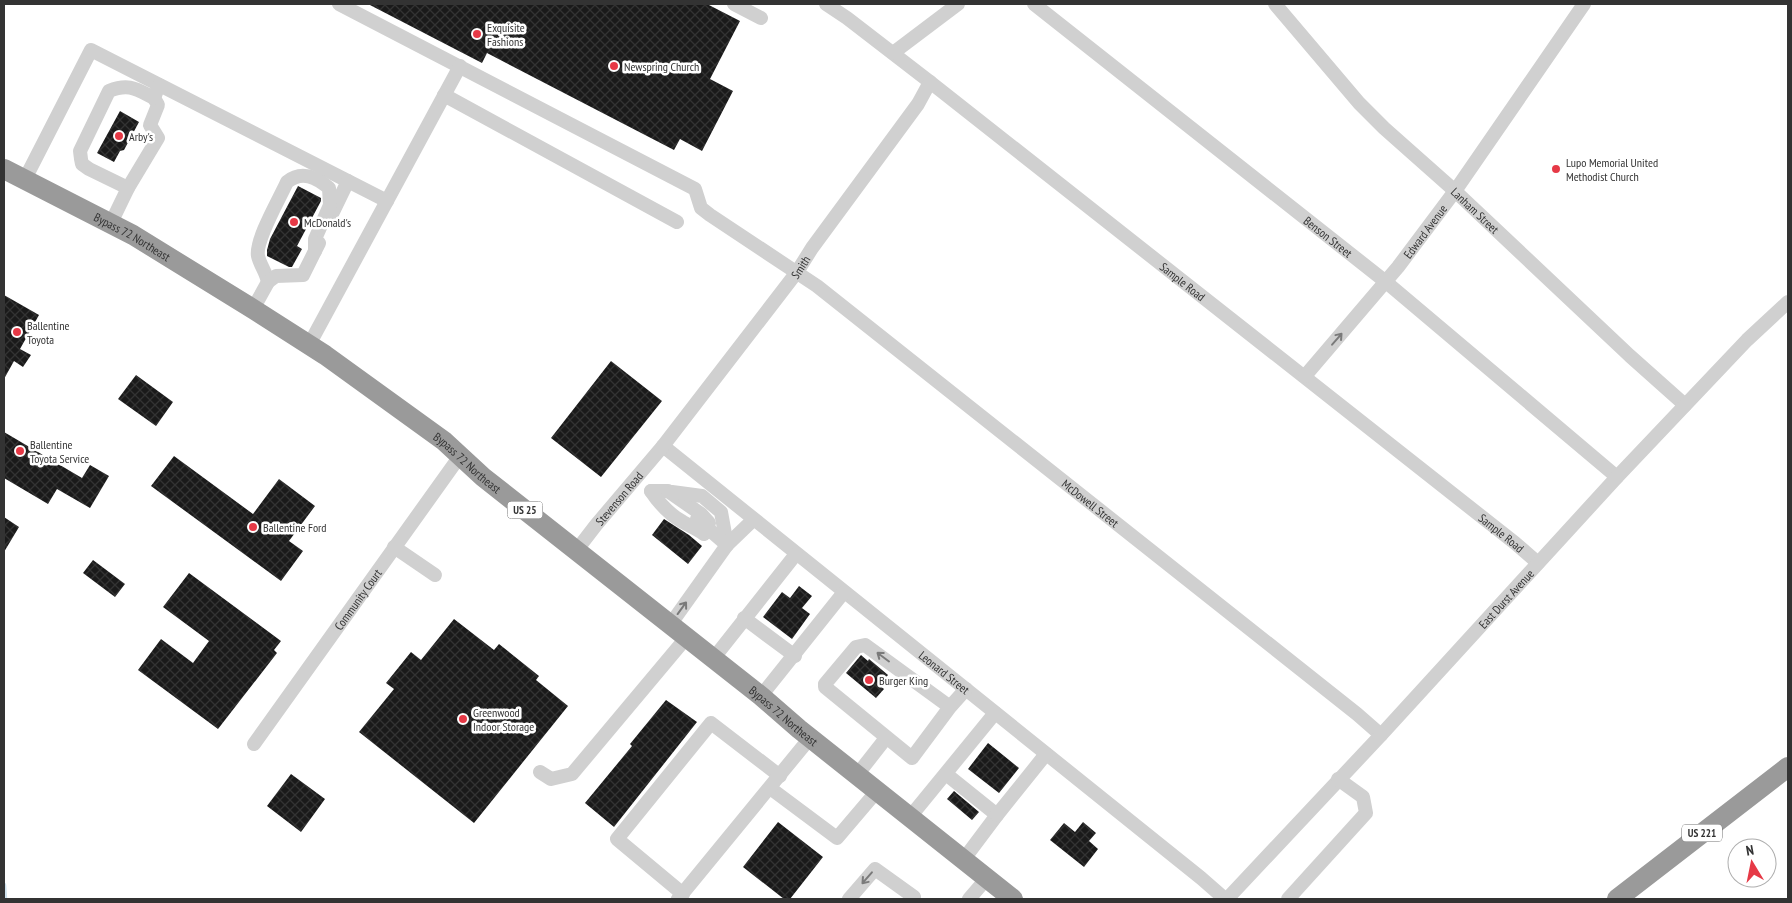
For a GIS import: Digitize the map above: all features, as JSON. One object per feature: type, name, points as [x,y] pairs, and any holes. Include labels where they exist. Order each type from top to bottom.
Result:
[{"type":"highway","name":"Bypass 72 Northeast","points":[[4,169],[111,223],[203,277],[309,344],[444,441],[483,477],[761,696],[810,738],[1014,899]]},
{"type":"highway","name":"US 221","points":[[1616,899],[1788,767]]},
{"type":"street","name":"McDowell Street","points":[[340,4],[695,189],[701,208],[797,272],[1303,670],[1381,735]]},
{"type":"street","points":[[734,4],[761,18]]},
{"type":"street","name":"Sample Road","points":[[826,4],[893,53],[1305,376],[1538,563]]},
{"type":"street","points":[[893,53],[958,4]]},
{"type":"street","name":"Benson Street","points":[[1034,4],[1386,282],[1617,477]]},
{"type":"street","name":"Lanham Street","points":[[1275,4],[1359,103],[1384,128],[1455,191],[1685,405]]},
{"type":"street","name":"Edward Avenue","points":[[1305,376],[1386,282],[1455,191],[1572,22],[1580,5]]},
{"type":"street","points":[[25,179],[91,50],[157,92],[348,181],[386,201]]},
{"type":"street","points":[[309,344],[460,66]]},
{"type":"street","name":"Smith","points":[[663,446],[797,272],[812,248],[918,104],[930,82]]},
{"type":"street","points":[[128,188],[88,169],[82,164],[80,152],[109,91],[123,86],[157,92]]},
{"type":"street","points":[[111,223],[128,188],[158,138],[150,125],[158,106],[157,92]]},
{"type":"street","points":[[444,95],[678,222]]},
{"type":"street","points":[[268,282],[267,273],[258,254],[258,243],[287,182],[301,175],[314,176],[329,188],[330,205],[315,238],[315,251]]},
{"type":"street","points":[[253,309],[268,282],[276,276],[303,275],[348,181]]},
{"type":"street","name":"East Durst Avenue","points":[[1226,899],[1381,735],[1617,477],[1746,340],[1788,302]]},
{"type":"street","name":"Stevenson Road","points":[[576,551],[663,446]]},
{"type":"street","name":"Leonard Street","points":[[663,446],[1226,899]]},
{"type":"street","name":"Community Court","points":[[254,744],[460,456]]},
{"type":"street","points":[[635,478],[658,496],[686,510]]},
{"type":"street","points":[[651,491],[668,491],[701,514],[726,548]]},
{"type":"street","points":[[651,491],[660,504],[682,522],[726,548]]},
{"type":"street","points":[[697,519],[726,548]]},
{"type":"street","points":[[670,626],[726,548],[753,520]]},
{"type":"street","points":[[394,547],[435,575]]},
{"type":"street","points":[[713,659],[796,554]]},
{"type":"street","points":[[761,696],[795,656],[844,592]]},
{"type":"street","points":[[744,618],[795,656]]},
{"type":"street","points":[[540,772],[551,779],[572,774],[686,638]]},
{"type":"street","points":[[950,707],[865,645],[856,646],[825,684],[826,688],[912,758],[966,688]]},
{"type":"street","points":[[910,817],[995,713]]},
{"type":"street","points":[[780,776],[711,723],[617,840],[680,897],[780,776],[810,738]]},
{"type":"street","points":[[857,775],[886,738]]},
{"type":"street","points":[[964,859],[1046,754]]},
{"type":"street","points":[[946,774],[997,815]]},
{"type":"street","points":[[1288,899],[1366,813],[1363,798],[1338,779]]},
{"type":"street","points":[[770,788],[837,838],[877,790]]},
{"type":"street","points":[[849,899],[875,869],[914,897],[913,899]]},
{"type":"street","points":[[970,899],[987,878]]},
{"type":"building","name":"Newspring Church","points":[[368,4],[707,4],[740,21],[710,79],[733,91],[702,151],[680,139],[674,150],[487,53],[482,63]]},
{"type":"building","name":"Arby's","points":[[120,111],[139,122],[124,150],[120,151],[114,162],[97,153]]},
{"type":"building","name":"McDonald's","points":[[298,186],[321,198],[321,201],[297,246],[302,249],[292,267],[289,267],[267,256],[267,250],[270,239]]},
{"type":"building","name":"Ballentine Toyota","points":[[4,295],[39,315],[20,349],[31,355],[23,367],[14,361],[4,379]]},
{"type":"building","points":[[611,361],[662,401],[601,477],[551,438]]},
{"type":"building","points":[[136,375],[173,402],[156,426],[118,399]]},
{"type":"building","name":"Ballentine Toyota Service","points":[[4,432],[82,478],[90,465],[109,476],[90,508],[57,489],[48,504],[4,478]]},
{"type":"building","name":"Ballentine Ford","points":[[174,456],[253,514],[279,479],[315,506],[289,541],[303,551],[281,581],[151,486]]},
{"type":"building","points":[[4,517],[19,527],[4,552]]},
{"type":"building","points":[[664,519],[702,546],[688,564],[652,535]]},
{"type":"building","points":[[93,560],[125,584],[115,597],[83,573]]},
{"type":"building","points":[[189,573],[281,641],[274,650],[277,653],[218,729],[138,670],[161,639],[193,663],[209,641],[163,607]]},
{"type":"building","points":[[799,586],[812,596],[802,608],[810,614],[792,639],[763,617],[782,592],[790,598]]},
{"type":"building","name":"Greenwood Indoor Storage","points":[[454,619],[494,650],[499,644],[539,676],[536,680],[568,706],[474,823],[359,732],[394,689],[386,683],[411,652],[421,660]]},
{"type":"building","name":"Burger King","points":[[861,655],[868,661],[869,659],[888,675],[879,685],[884,689],[876,698],[846,673]]},
{"type":"building","points":[[666,700],[697,722],[614,827],[585,803],[632,746],[630,744]]},
{"type":"building","points":[[988,743],[1019,768],[999,793],[968,769]]},
{"type":"building","points":[[291,774],[325,799],[301,832],[267,806]]},
{"type":"building","points":[[954,791],[979,812],[972,820],[947,799]]},
{"type":"building","points":[[778,822],[823,857],[790,899],[784,899],[743,867]]},
{"type":"building","points":[[1083,822],[1096,833],[1089,841],[1098,849],[1084,867],[1050,840],[1064,823],[1075,832]]},
{"type":"waterway","points":[[4,885],[5,899]]},
{"type":"place","name":"Exquisite Fashions","points":[[477,34]]},
{"type":"place","name":"Newspring Church","points":[[614,66]]},
{"type":"place","name":"Arby's","points":[[119,136]]},
{"type":"place","name":"Lupo Memorial United Methodist Church","points":[[1556,169]]},
{"type":"place","name":"McDonald's","points":[[294,222]]},
{"type":"place","name":"Ballentine Toyota","points":[[17,332]]},
{"type":"place","name":"Ballentine Toyota Service","points":[[20,451]]},
{"type":"place","name":"Ballentine Ford","points":[[253,527]]},
{"type":"place","name":"Burger King","points":[[869,680]]},
{"type":"place","name":"Greenwood Indoor Storage","points":[[463,719]]}]
